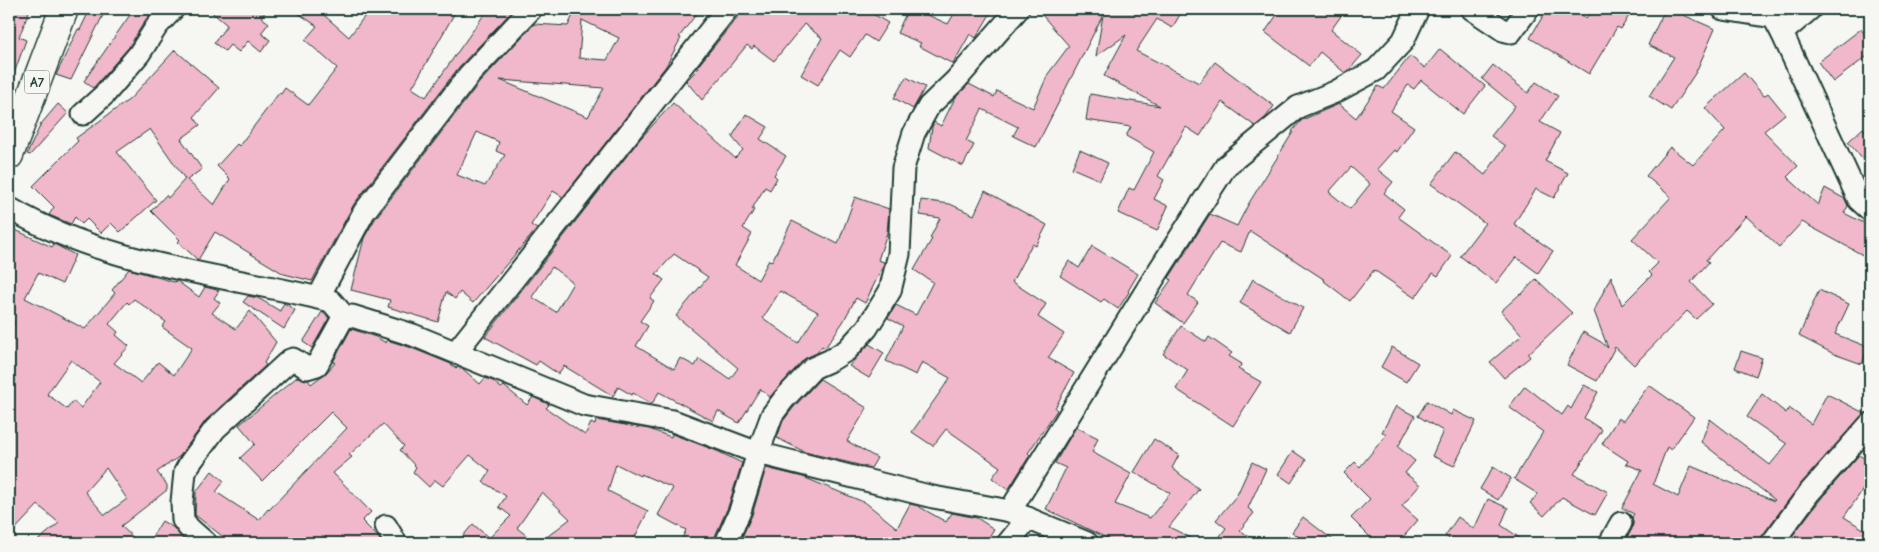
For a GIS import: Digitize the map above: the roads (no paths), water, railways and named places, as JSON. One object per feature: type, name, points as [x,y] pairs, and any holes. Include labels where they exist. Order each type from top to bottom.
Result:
[{"type":"highway","name":"A7","points":[[9,116],[47,9]]},
{"type":"highway","name":"A7","points":[[9,155],[64,9]]},
{"type":"street","points":[[83,114],[104,95],[139,54],[157,26],[172,9]]},
{"type":"street","points":[[318,298],[364,212],[468,75],[531,9]]},
{"type":"street","points":[[456,352],[727,9]]},
{"type":"street","points":[[726,543],[740,511],[772,415],[813,368],[847,350],[867,328],[890,291],[899,254],[902,168],[914,133],[929,106],[956,80],[1018,9]]},
{"type":"street","points":[[1008,543],[1019,514],[1154,278],[1226,166],[1298,107],[1335,92],[1376,70],[1403,41],[1418,9]]},
{"type":"street","points":[[1472,9],[1508,32],[1511,32],[1528,9]]},
{"type":"street","points":[[1723,9],[1775,20],[1810,9]]},
{"type":"street","points":[[1775,20],[1858,200],[1870,210]]},
{"type":"street","points":[[9,208],[32,222],[76,240],[122,255],[331,301],[344,316],[352,316],[414,335],[584,405],[672,421],[758,453],[933,497],[1019,514],[1087,543]]},
{"type":"street","points":[[206,543],[183,520],[183,485],[185,472],[190,462],[214,428],[290,360],[293,359],[307,368],[317,365],[344,316]]},
{"type":"street","points":[[1772,543],[1809,493],[1870,424]]},
{"type":"street","points":[[1610,543],[1621,522]]}]
